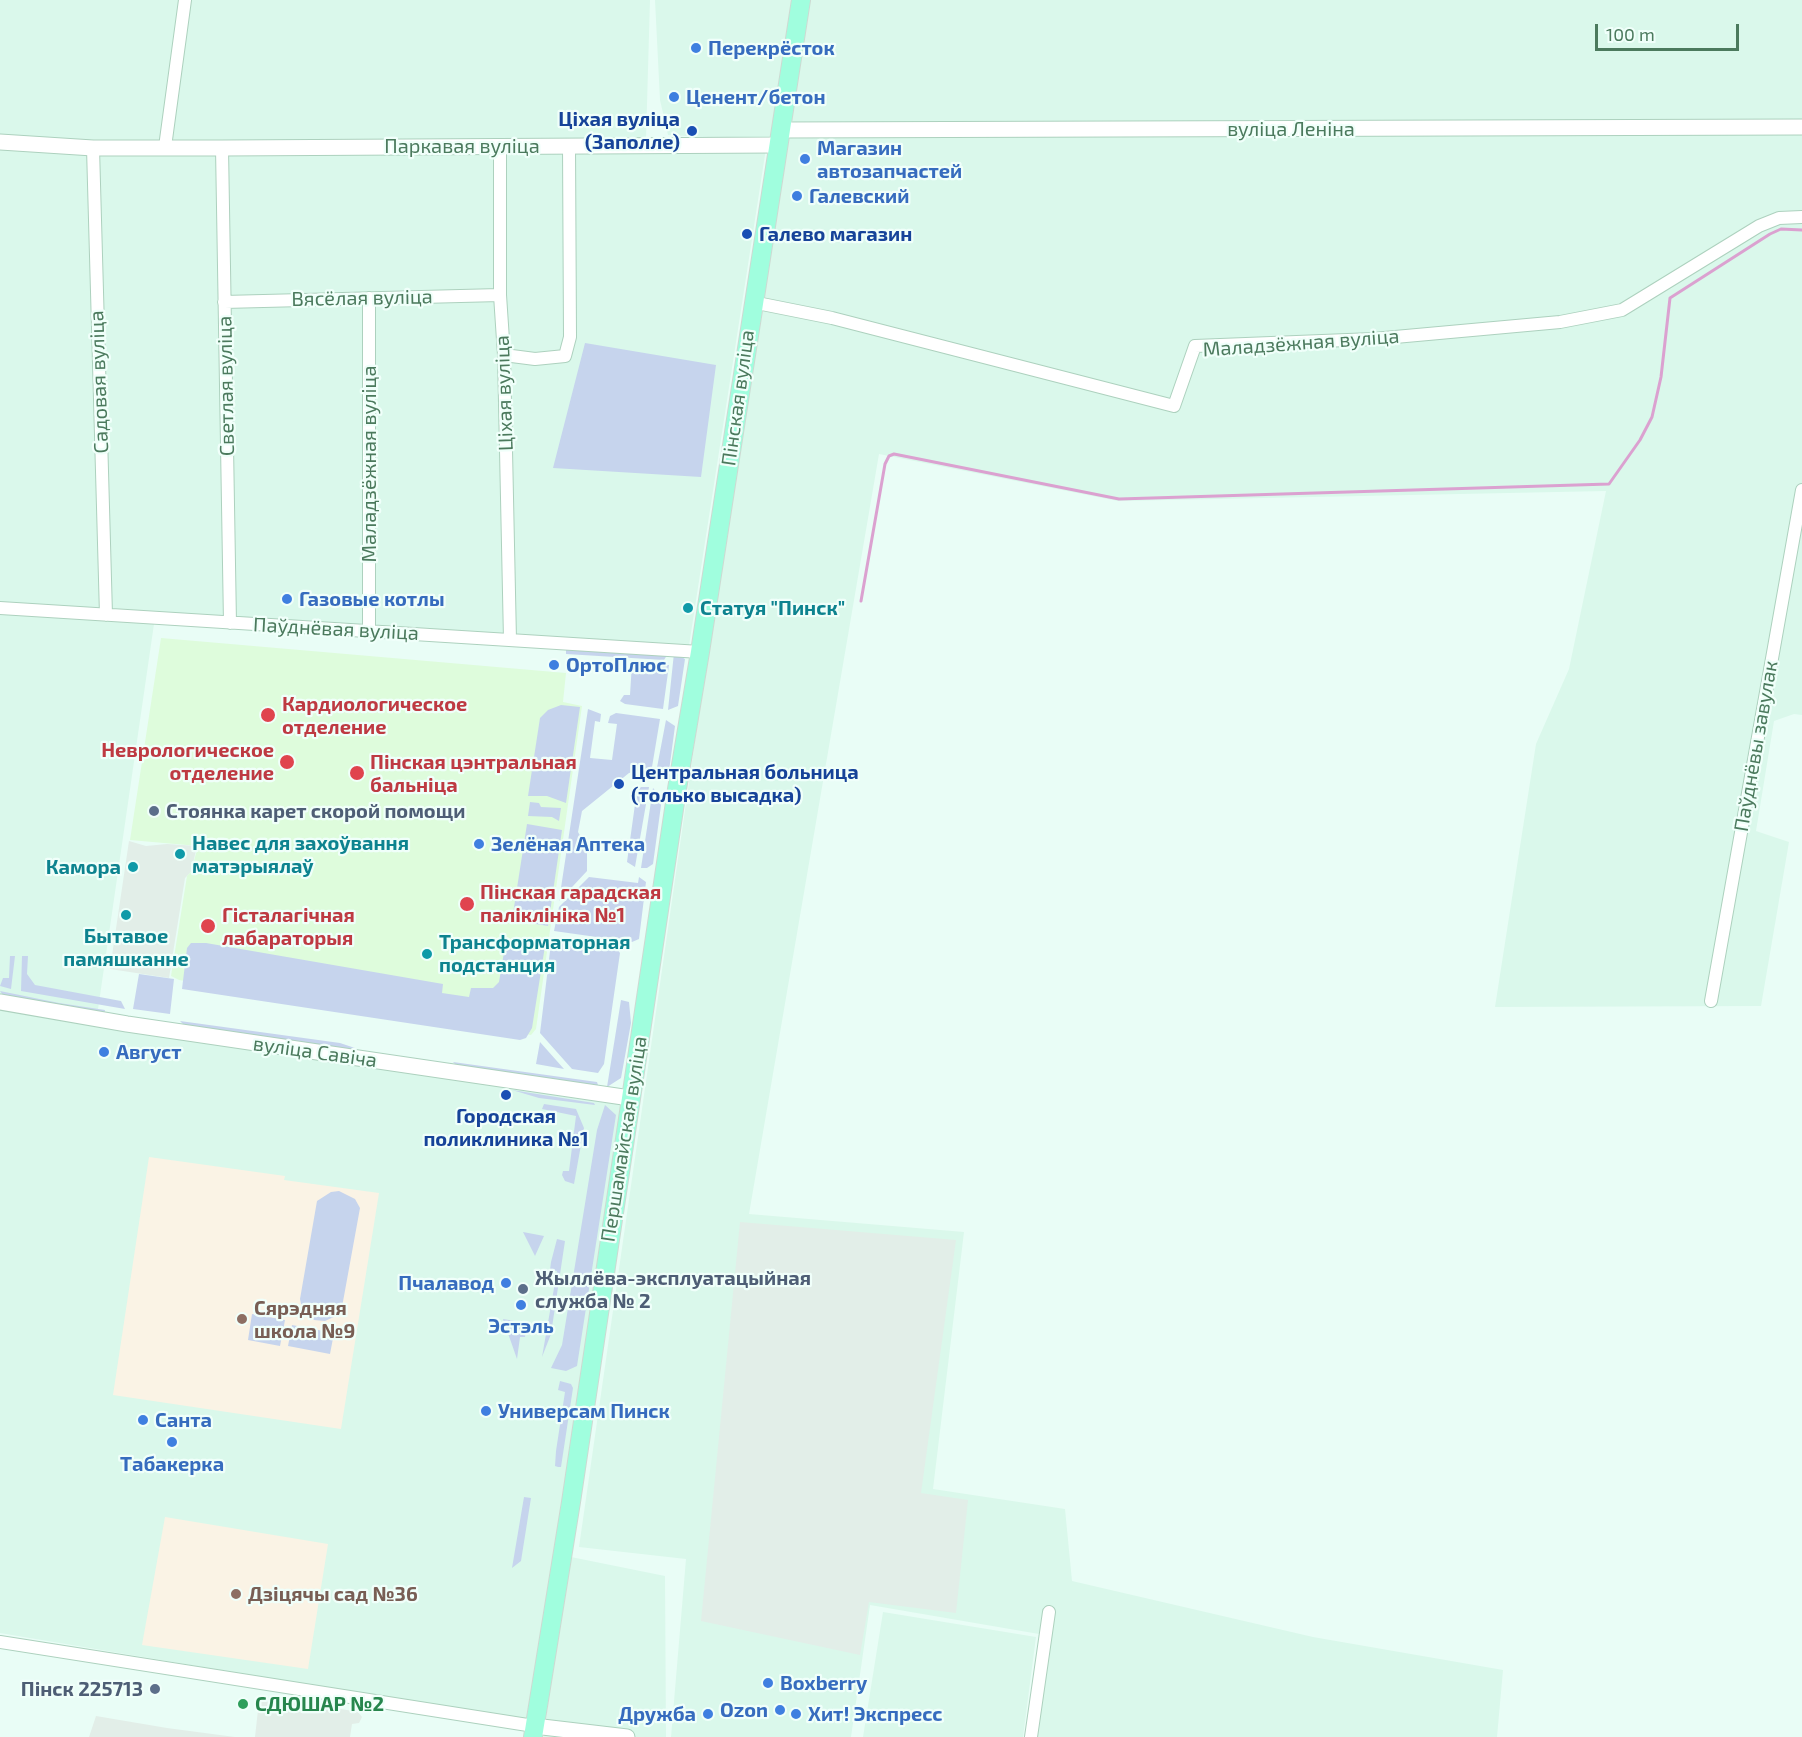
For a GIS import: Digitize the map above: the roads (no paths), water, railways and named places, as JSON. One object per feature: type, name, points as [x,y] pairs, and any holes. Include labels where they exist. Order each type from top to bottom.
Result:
[{"type":"main road","name":"Пінская вуліца","points":[[689,718],[752,302],[801,0]]},
{"type":"main road","name":"Першамайская вуліца","points":[[533,1731],[571,1502],[689,718]]},
{"type":"street","points":[[165,147],[185,0]]},
{"type":"street","name":"вуліца Леніна","points":[[759,145],[779,137],[1802,127]]},
{"type":"street","name":"Паркавая вуліца","points":[[0,142],[93,148],[759,145]]},
{"type":"street","name":"Ціхая вуліца","points":[[500,145],[500,295],[504,355],[510,640]]},
{"type":"street","points":[[504,355],[536,359],[565,356],[570,337],[568,145]]},
{"type":"street","name":"Садовая вуліца","points":[[93,148],[106,615]]},
{"type":"street","name":"Светлая вуліца","points":[[222,148],[230,623]]},
{"type":"street","name":"Маладзёжная вуліца","points":[[752,302],[832,318],[1174,406],[1195,346],[1372,339],[1560,322],[1622,310],[1759,226],[1779,218],[1802,217]]},
{"type":"street","name":"Вясёлая вуліца","points":[[224,302],[500,295]]},
{"type":"street","name":"Маладзёжная вуліца","points":[[369,298],[369,630]]},
{"type":"street","name":"Паўднёвы завулак","points":[[1711,1001],[1802,490]]},
{"type":"street","name":"Паўднёвая вуліца","points":[[0,608],[700,652]]},
{"type":"street","name":"вуліца Савіча","points":[[0,1002],[127,1024],[630,1098]]},
{"type":"street","points":[[1031,1737],[1049,1612]]},
{"type":"street","points":[[0,1642],[533,1731],[627,1737]]},
{"type":"waterway","points":[[861,601],[885,464],[889,456],[894,454],[1119,499],[1609,484],[1640,440],[1652,417],[1661,377],[1670,298],[1770,234],[1781,229],[1802,230]]},
{"type":"place","name":"Перекрёсток","points":[[696,48]]},
{"type":"place","name":"Ценент/бетон","points":[[674,97]]},
{"type":"place","name":"Ціхая вуліца (Заполле)","points":[[692,131]]},
{"type":"place","name":"Магазин автозапчастей","points":[[805,159]]},
{"type":"place","name":"Галевский","points":[[797,196]]},
{"type":"place","name":"Галево магазин","points":[[747,234]]},
{"type":"place","name":"Газовые котлы","points":[[287,599]]},
{"type":"place","name":"Статуя \"Пинск\"","points":[[688,608]]},
{"type":"place","name":"ОртоПлюс","points":[[554,665]]},
{"type":"place","name":"Кардиологическое отделение","points":[[268,715]]},
{"type":"place","name":"Неврологическое отделение","points":[[287,762]]},
{"type":"place","name":"Пінская цэнтральная бальніца","points":[[357,773]]},
{"type":"place","name":"Центральная больница (только высадка)","points":[[619,784]]},
{"type":"place","name":"Стоянка карет скорой помощи","points":[[154,811]]},
{"type":"place","name":"Зелёная Аптека","points":[[479,844]]},
{"type":"place","name":"Навес для захоўвання матэрыялаў","points":[[180,854]]},
{"type":"place","name":"Камора","points":[[133,867]]},
{"type":"place","name":"Пінская гарадская паліклініка №1","points":[[467,904]]},
{"type":"place","name":"Бытавое памяшканне","points":[[126,915]]},
{"type":"place","name":"Гісталагічная лабараторыя","points":[[208,926]]},
{"type":"place","name":"Трансформаторная подстанция","points":[[427,954]]},
{"type":"place","name":"Август","points":[[104,1052]]},
{"type":"place","name":"Городская поликлиника №1","points":[[506,1095]]},
{"type":"place","name":"Пчалавод","points":[[506,1283]]},
{"type":"place","name":"Жыллёва-эксплуатацыйная служба № 2","points":[[523,1289]]},
{"type":"place","name":"Эстэль","points":[[521,1305]]},
{"type":"place","name":"Сярэдняя школа №9","points":[[242,1319]]},
{"type":"place","name":"Универсам Пинск","points":[[486,1411]]},
{"type":"place","name":"Санта","points":[[143,1420]]},
{"type":"place","name":"Табакерка","points":[[172,1442]]},
{"type":"place","name":"Дзіцячы сад №36","points":[[236,1594]]},
{"type":"place","name":"Boxberry","points":[[768,1683]]},
{"type":"place","name":"Пінск 225713","points":[[155,1689]]},
{"type":"place","name":"СДЮШАР №2","points":[[243,1704]]},
{"type":"place","name":"Ozon","points":[[780,1710]]},
{"type":"place","name":"Дружба","points":[[708,1714]]},
{"type":"place","name":"Хит! Экспресс","points":[[796,1714]]}]
